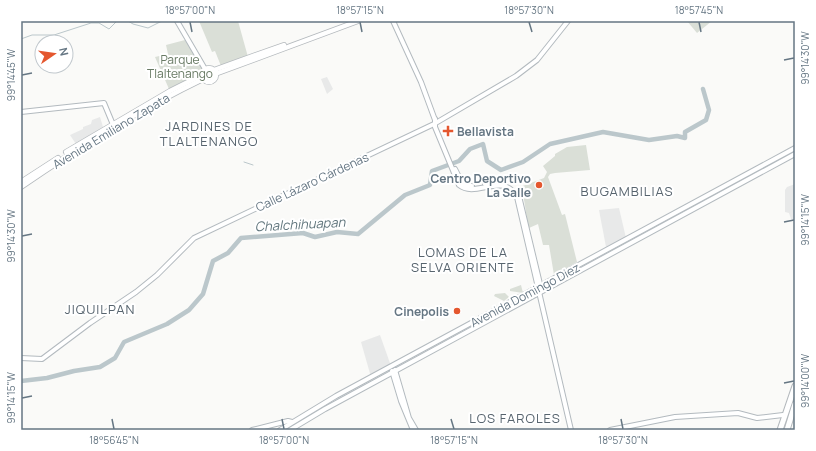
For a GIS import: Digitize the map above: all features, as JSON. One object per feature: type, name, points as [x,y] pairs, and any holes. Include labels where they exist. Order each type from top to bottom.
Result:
[{"type":"highway","points":[[780,430],[795,386]]},
{"type":"highway","points":[[788,430],[795,404]]},
{"type":"main road","points":[[177,21],[206,69],[214,72],[292,44],[349,21]]},
{"type":"main road","points":[[304,39],[358,21]]},
{"type":"main road","points":[[393,21],[421,82],[446,152],[458,180],[463,185],[468,186],[502,182],[512,187],[520,198],[571,430]]},
{"type":"main road","name":"Calle Lázaro Cárdenas","points":[[21,358],[42,359],[142,287],[194,238],[435,122],[527,69],[538,60],[568,21]]},
{"type":"main road","points":[[206,69],[202,77],[206,81],[211,81],[214,79],[214,72]]},
{"type":"main road","name":"Avenida Emiliano Zapata","points":[[21,182],[113,125],[202,77]]},
{"type":"main road","points":[[21,112],[104,103],[113,125]]},
{"type":"main road","name":"Avenida Emiliano Zapata","points":[[21,187],[113,125]]},
{"type":"main road","name":"Avenida Domingo Diez","points":[[290,430],[378,380],[529,298],[537,297],[795,148]]},
{"type":"main road","name":"Avenida Domingo Diez","points":[[252,430],[288,421],[293,422],[539,287],[795,154]]},
{"type":"main road","points":[[530,248],[535,278],[535,286],[531,292]]},
{"type":"main road","points":[[535,278],[539,287]]},
{"type":"main road","points":[[402,362],[404,366]]},
{"type":"main road","points":[[393,366],[408,421],[413,430]]},
{"type":"main road","points":[[375,376],[378,380]]},
{"type":"main road","points":[[399,391],[416,430]]},
{"type":"main road","points":[[610,430],[676,417],[738,413],[758,418],[783,415]]},
{"type":"main road","points":[[280,430],[293,422]]},
{"type":"shaded area","points":[[327,77],[333,89],[327,94],[321,79]]},
{"type":"shaded area","points":[[100,117],[103,127],[76,144],[70,135],[91,124],[92,120]]},
{"type":"shaded area","points":[[795,184],[795,222],[791,219],[789,213],[785,212],[785,190],[787,187]]},
{"type":"shaded area","points":[[619,208],[626,238],[606,247],[599,210]]},
{"type":"shaded area","points":[[380,335],[391,366],[371,377],[361,342]]},
{"type":"green space","points":[[199,21],[238,21],[248,57],[221,66],[215,51],[212,52]]},
{"type":"green space","points":[[687,21],[712,21],[697,33]]},
{"type":"green space","name":"Parque Tlaltenango","points":[[185,40],[203,68],[201,74],[169,89],[155,57],[168,54],[166,45]]},
{"type":"green space","name":"Centro Deportivo La Salle","points":[[586,145],[590,170],[555,173],[550,174],[548,177],[562,215],[565,214],[577,262],[554,275],[549,245],[543,245],[538,224],[529,228],[520,187],[544,178],[547,172],[543,166],[555,156],[555,154],[567,147]]},
{"type":"green space","points":[[521,285],[523,293],[510,291],[510,289]]},
{"type":"green space","points":[[505,293],[509,297],[504,301],[494,296],[495,294]]},
{"type":"waterway","points":[[21,39],[32,35],[54,35],[91,23],[99,23],[109,29],[117,21]]},
{"type":"waterway","points":[[128,21],[148,28],[162,21]]},
{"type":"waterway","name":"Chalchihuapan","points":[[21,381],[47,378],[74,371],[100,367],[115,358],[124,342],[167,324],[189,310],[203,294],[213,261],[228,253],[241,238],[303,233],[315,237],[337,232],[358,234],[405,195],[430,185],[432,171],[459,161],[470,149],[483,144],[487,161],[501,170],[523,162],[550,144],[603,132],[649,140],[677,136],[685,138],[685,132],[706,120],[709,110],[703,89]]},
{"type":"waterway","points":[[244,162],[253,165]]},
{"type":"place","name":"Bellavista","points":[[448,131]]},
{"type":"place","name":"Centro Deportivo La Salle","points":[[539,185]]},
{"type":"place","name":"Cinepolis","points":[[457,311]]},
{"type":"district","name":"JARDINES DE TLALTENANGO","points":[[209,134]]},
{"type":"district","name":"BUGAMBILIAS","points":[[627,191]]},
{"type":"district","name":"LOMAS DE LA SELVA ORIENTE","points":[[463,260]]},
{"type":"district","name":"JIQUILPAN","points":[[100,309]]},
{"type":"district","name":"LOS FAROLES","points":[[515,418]]}]
